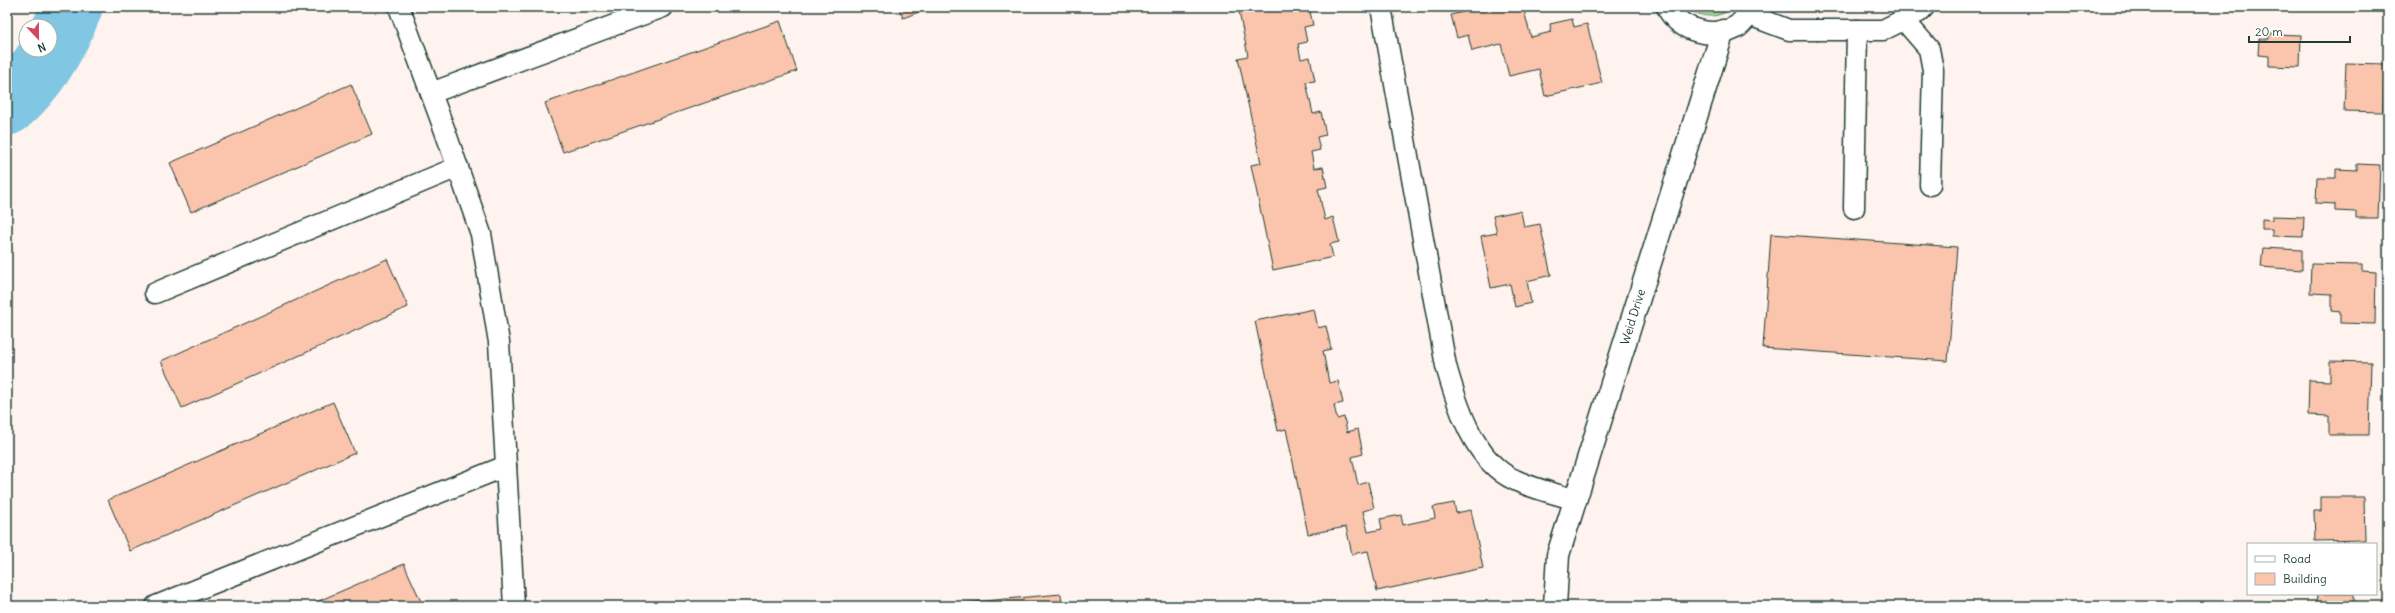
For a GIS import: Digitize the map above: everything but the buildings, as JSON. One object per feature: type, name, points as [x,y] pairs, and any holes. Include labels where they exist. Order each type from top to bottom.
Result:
[{"type":"street","points":[[1668,7],[1680,22],[1693,30],[1708,33],[1723,31],[1737,26],[1751,11]]},
{"type":"street","name":"Weid Drive","points":[[1555,606],[1558,555],[1723,31]]},
{"type":"lane","points":[[399,7],[481,234],[499,342],[514,606]]},
{"type":"lane","points":[[431,93],[663,7]]},
{"type":"lane","points":[[1381,7],[1446,366],[1456,402],[1478,445],[1492,464],[1514,480],[1576,500]]},
{"type":"lane","points":[[1751,11],[1789,30],[1883,30],[1919,12],[1924,7]]},
{"type":"lane","points":[[1904,20],[1929,49],[1933,70],[1930,185]]},
{"type":"lane","points":[[1854,208],[1857,30]]},
{"type":"lane","points":[[155,293],[458,167]]},
{"type":"lane","points":[[156,606],[506,466]]},
{"type":"green space","points":[[1687,7],[1733,7],[1722,14],[1710,16],[1698,14]]},
{"type":"waterway","points":[[7,105],[18,95],[45,60],[60,34],[72,7]]}]
